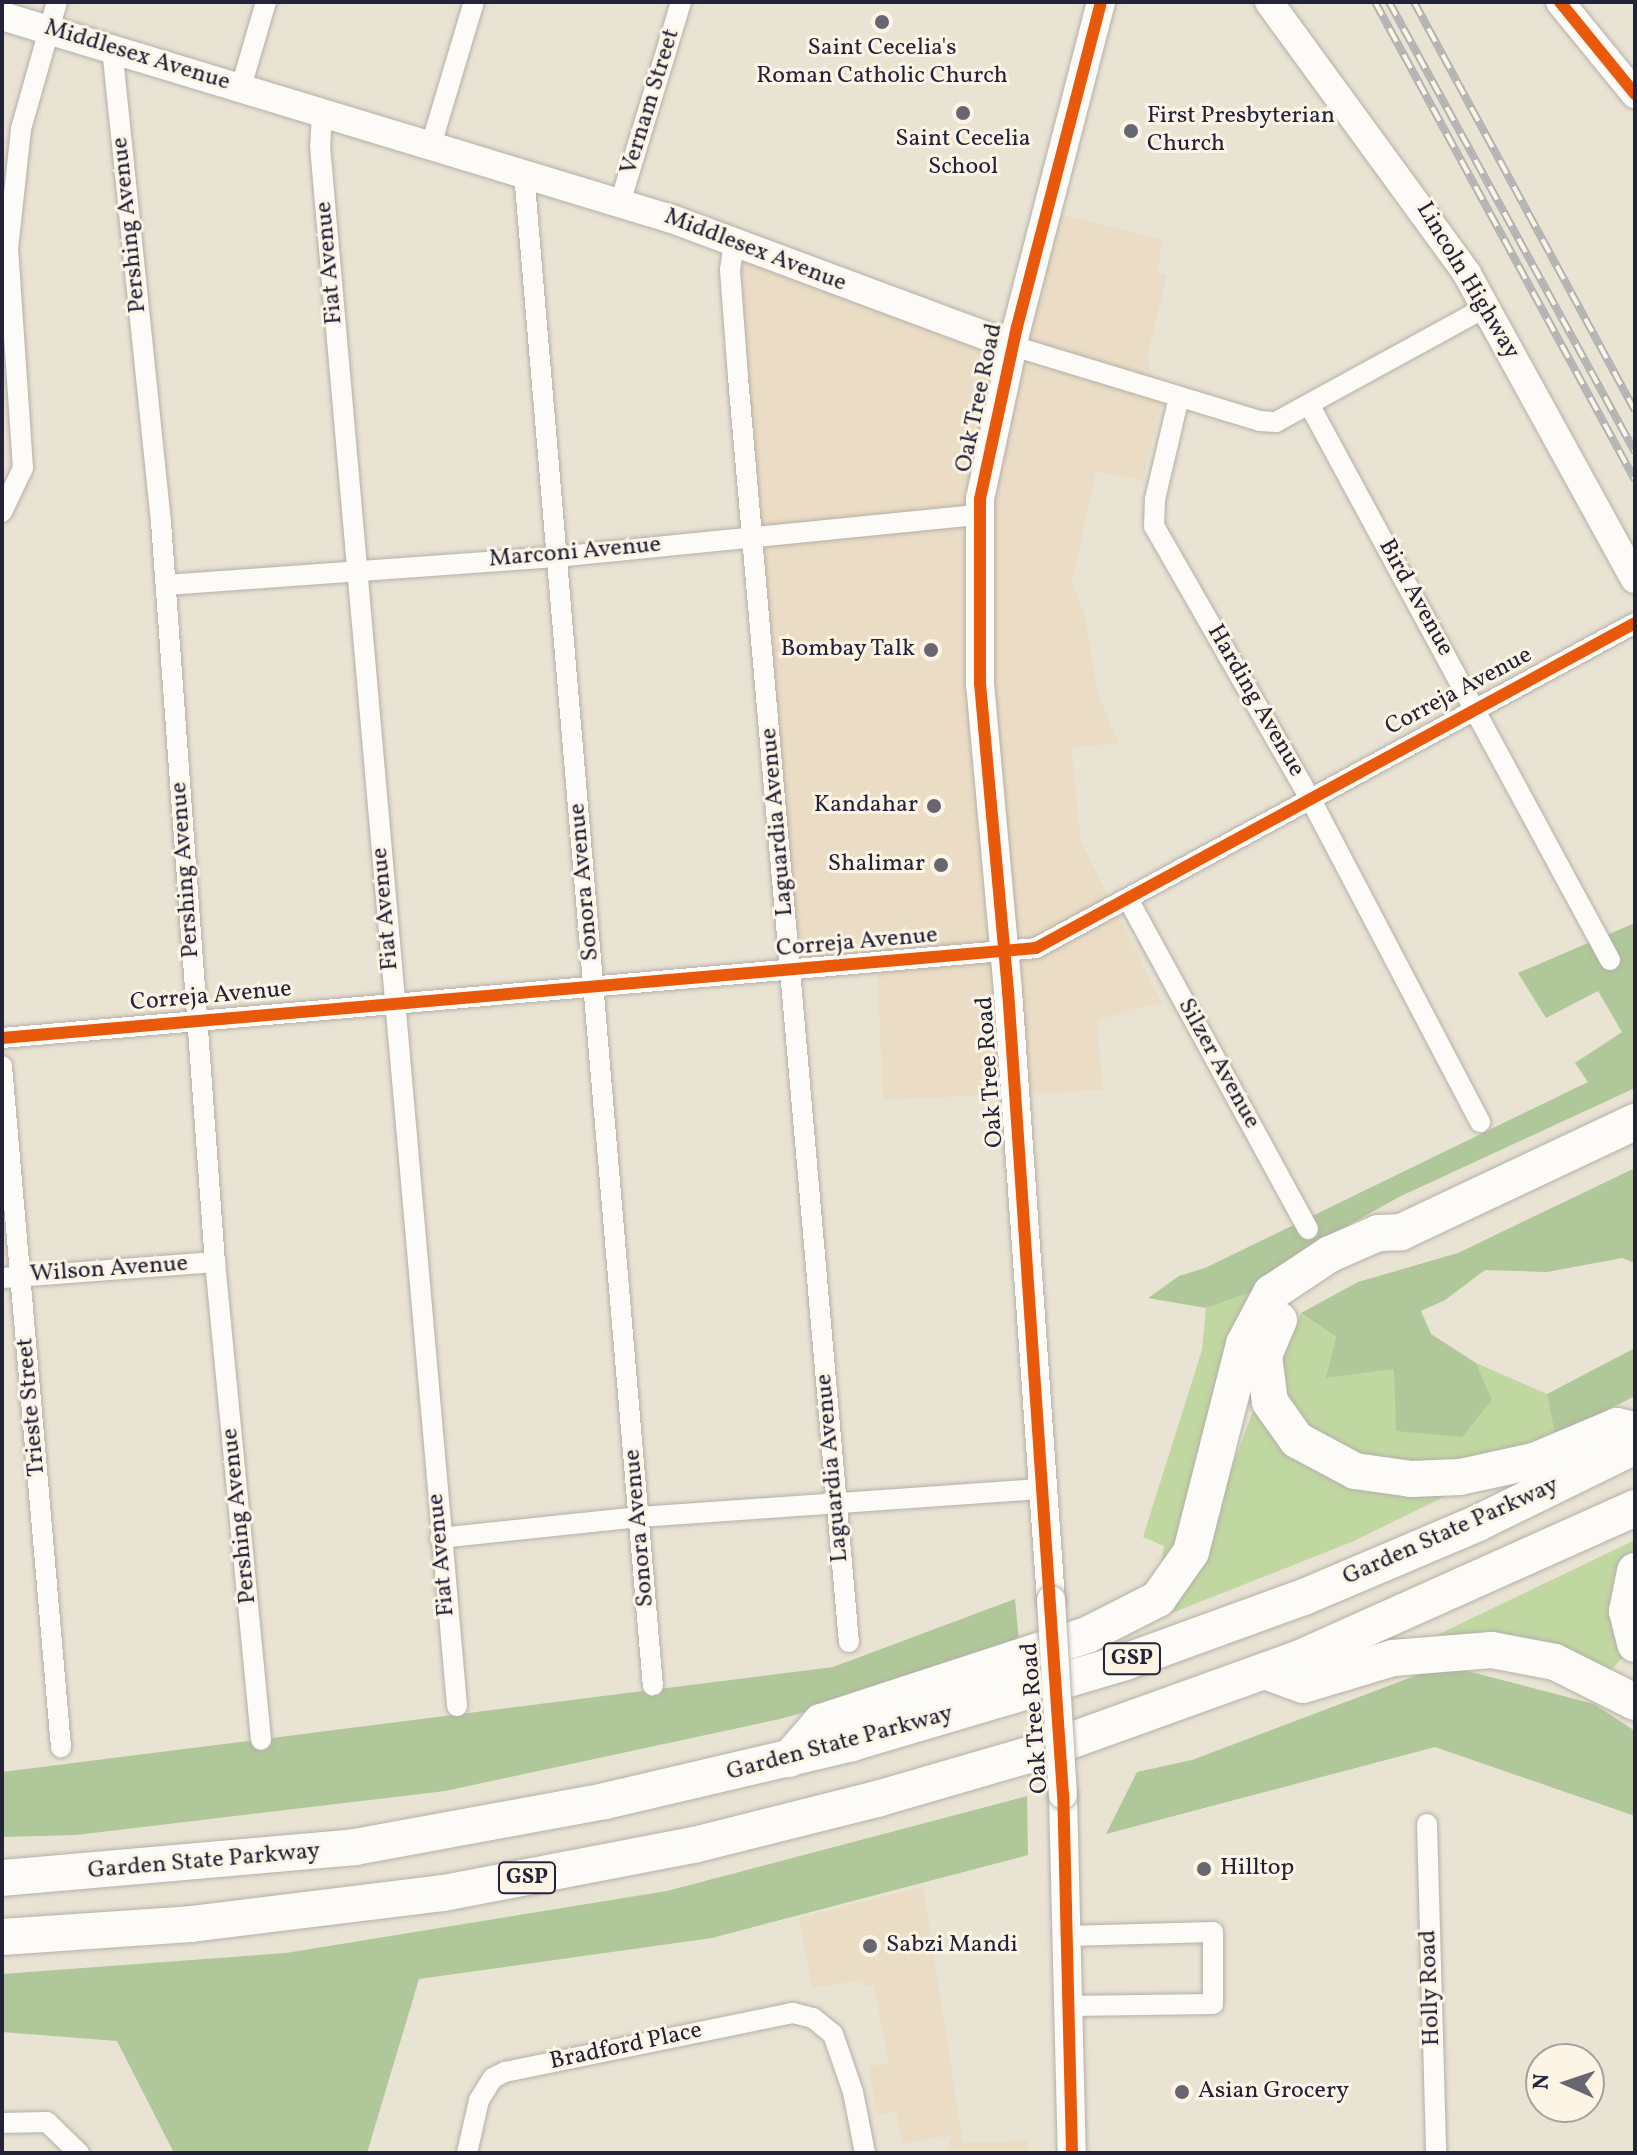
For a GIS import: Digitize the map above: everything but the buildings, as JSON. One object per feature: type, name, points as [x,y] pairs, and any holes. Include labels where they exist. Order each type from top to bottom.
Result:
[{"type":"highway","points":[[789,1759],[821,1722],[1061,1644],[1119,1622],[1158,1599],[1191,1552],[1244,1344],[1263,1304],[1315,1261],[1378,1233],[1401,1232],[1635,1122]]},
{"type":"highway","points":[[1401,1232],[1386,1250],[1301,1295],[1271,1333],[1264,1356],[1266,1391],[1275,1413],[1297,1440],[1355,1471],[1427,1480],[1534,1461],[1617,1426],[1635,1430]]},
{"type":"highway","name":"Garden State Parkway","points":[[2,1878],[355,1847],[543,1814],[789,1759],[975,1708],[1214,1630],[1420,1548],[1635,1446]]},
{"type":"highway","points":[[1265,1671],[1432,1603],[1635,1508]]},
{"type":"highway","points":[[1635,1571],[1627,1611],[1635,1644]]},
{"type":"highway","points":[[1265,1671],[1303,1685],[1393,1658],[1492,1650],[1555,1662],[1635,1702]]},
{"type":"highway","name":"GSP","points":[[2,1937],[317,1911],[532,1878],[756,1831],[1039,1752],[1265,1671]]},
{"type":"street","points":[[2,512],[23,468],[8,249],[21,129],[57,2]]},
{"type":"street","points":[[241,87],[266,2]]},
{"type":"street","points":[[431,145],[474,2]]},
{"type":"street","name":"Vernam Street","points":[[620,203],[681,2]]},
{"type":"street","name":"Oak Tree Road","points":[[1072,2153],[1063,1795],[1044,1489],[980,684],[984,514],[980,499],[1013,346],[1101,2]]},
{"type":"street","name":"Lincoln Highway","points":[[1269,2],[1405,183],[1486,307],[1635,579]]},
{"type":"street","points":[[1560,2],[1635,94]]},
{"type":"street","name":"Middlesex Avenue","points":[[2,16],[620,203],[1013,346],[1267,422],[1310,406],[1486,307]]},
{"type":"street","name":"Pershing Avenue","points":[[112,48],[166,585],[215,1262],[261,1740]]},
{"type":"street","name":"Fiat Avenue","points":[[322,112],[320,146],[457,1706]]},
{"type":"street","points":[[2,162],[21,129]]},
{"type":"street","name":"Sonora Avenue","points":[[524,173],[653,1686]]},
{"type":"street","name":"Laguardia Avenue","points":[[734,242],[730,274],[751,537],[849,1642]]},
{"type":"street","name":"Harding Avenue","points":[[1179,397],[1155,499],[1154,526],[1310,798],[1480,1122]]},
{"type":"street","name":"Bird Avenue","points":[[1310,406],[1610,960]]},
{"type":"street","name":"Marconi Avenue","points":[[166,585],[556,557],[984,514]]},
{"type":"street","name":"Correja Avenue","points":[[2,1038],[791,970],[1002,955],[1036,948],[1635,623]]},
{"type":"street","name":"Silzer Avenue","points":[[1128,899],[1308,1229]]},
{"type":"street","name":"Trieste Street","points":[[2,1066],[11,1278],[61,1747]]},
{"type":"street","name":"Wilson Avenue","points":[[11,1278],[215,1262]]},
{"type":"street","points":[[440,1538],[639,1517],[1044,1489]]},
{"type":"street","name":"Holly Road","points":[[1427,1824],[1436,2153]]},
{"type":"street","points":[[1066,1936],[1213,1932],[1213,2004],[1068,2006]]},
{"type":"street","name":"Bradford Place","points":[[467,2153],[479,2100],[493,2078],[505,2072],[793,2013],[813,2018],[833,2034],[853,2092],[865,2153]]},
{"type":"street","points":[[2,2123],[47,2122],[79,2153]]},
{"type":"shaded area","points":[[1046,210],[1162,240],[1158,274],[1167,275],[1147,357],[1161,404],[1143,480],[1096,472],[1072,581],[1085,616],[1098,694],[1119,743],[1071,748],[1081,841],[1162,1003],[1097,1020],[1103,1090],[883,1100],[877,962],[791,970],[731,255],[1013,346]]},
{"type":"shaded area","points":[[923,1887],[963,2143],[1028,2140],[1028,2153],[945,2153],[954,2134],[903,2144],[896,2112],[876,2114],[869,2066],[889,2063],[874,1985],[864,1987],[862,1980],[812,1988],[799,1918]]},
{"type":"green space","points":[[1635,923],[1635,1088],[1399,1197],[1329,1236],[1262,1288],[1206,1308],[1148,1298],[1179,1276],[1205,1268],[1588,1082],[1575,1063],[1622,1032],[1598,991],[1546,1018],[1518,973]]},
{"type":"green space","points":[[1635,1168],[1635,1263],[1622,1258],[1547,1272],[1485,1270],[1445,1300],[1421,1311],[1431,1334],[1476,1363],[1492,1400],[1462,1437],[1396,1431],[1394,1369],[1326,1378],[1336,1337],[1301,1313],[1358,1282],[1458,1253]]},
{"type":"green space","points":[[1262,1288],[1185,1530],[1161,1566],[1164,1546],[1143,1537],[1202,1350],[1206,1308]]},
{"type":"green space","points":[[1301,1313],[1336,1337],[1327,1378],[1395,1368],[1492,1400],[1476,1363],[1547,1394],[1555,1436],[1468,1462],[1373,1464],[1294,1420],[1278,1367]]},
{"type":"green space","points":[[1635,1348],[1635,1396],[1555,1436],[1547,1394]]},
{"type":"green space","points":[[1253,1411],[1269,1425],[1460,1489],[1354,1541],[1159,1618],[1226,1483]]},
{"type":"green space","points":[[1635,1540],[1635,1551],[1627,1560],[1627,1653],[1605,1676],[1443,1640],[1439,1634]]},
{"type":"green space","points":[[1015,1599],[1020,1652],[780,1719],[445,1791],[76,1835],[2,1837],[2,1772],[833,1667]]},
{"type":"green space","points":[[1444,1665],[1594,1704],[1635,1731],[1635,1816],[1435,1747],[1106,1834],[1137,1772],[1192,1760]]},
{"type":"green space","points":[[1027,1796],[1028,1855],[712,1938],[419,1979],[367,2153],[174,2153],[117,2041],[2,2032],[2,1974],[286,1953],[667,1891]]},
{"type":"railway","points":[[1375,2],[1635,480]]},
{"type":"railway","points":[[1389,2],[1635,452]]},
{"type":"railway","points":[[1414,2],[1635,410]]},
{"type":"cycle path","points":[[1072,2153],[1063,1795],[1008,991],[980,684],[980,499],[1017,327],[1101,2]]},
{"type":"cycle path","points":[[1560,2],[1635,94]]},
{"type":"cycle path","points":[[2,1038],[1036,948],[1635,623]]},
{"type":"place","name":"Saint Cecelia's Roman Catholic Church","points":[[882,22]]},
{"type":"place","name":"Saint Cecelia School","points":[[963,113]]},
{"type":"place","name":"First Presbyterian Church","points":[[1131,131]]},
{"type":"place","name":"Bombay Talk","points":[[931,650]]},
{"type":"place","name":"Kandahar","points":[[934,806]]},
{"type":"place","name":"Shalimar","points":[[941,865]]},
{"type":"place","name":"Hilltop","points":[[1204,1869]]},
{"type":"place","name":"Sabzi Mandi","points":[[870,1946]]},
{"type":"place","name":"Asian Grocery","points":[[1182,2092]]}]
